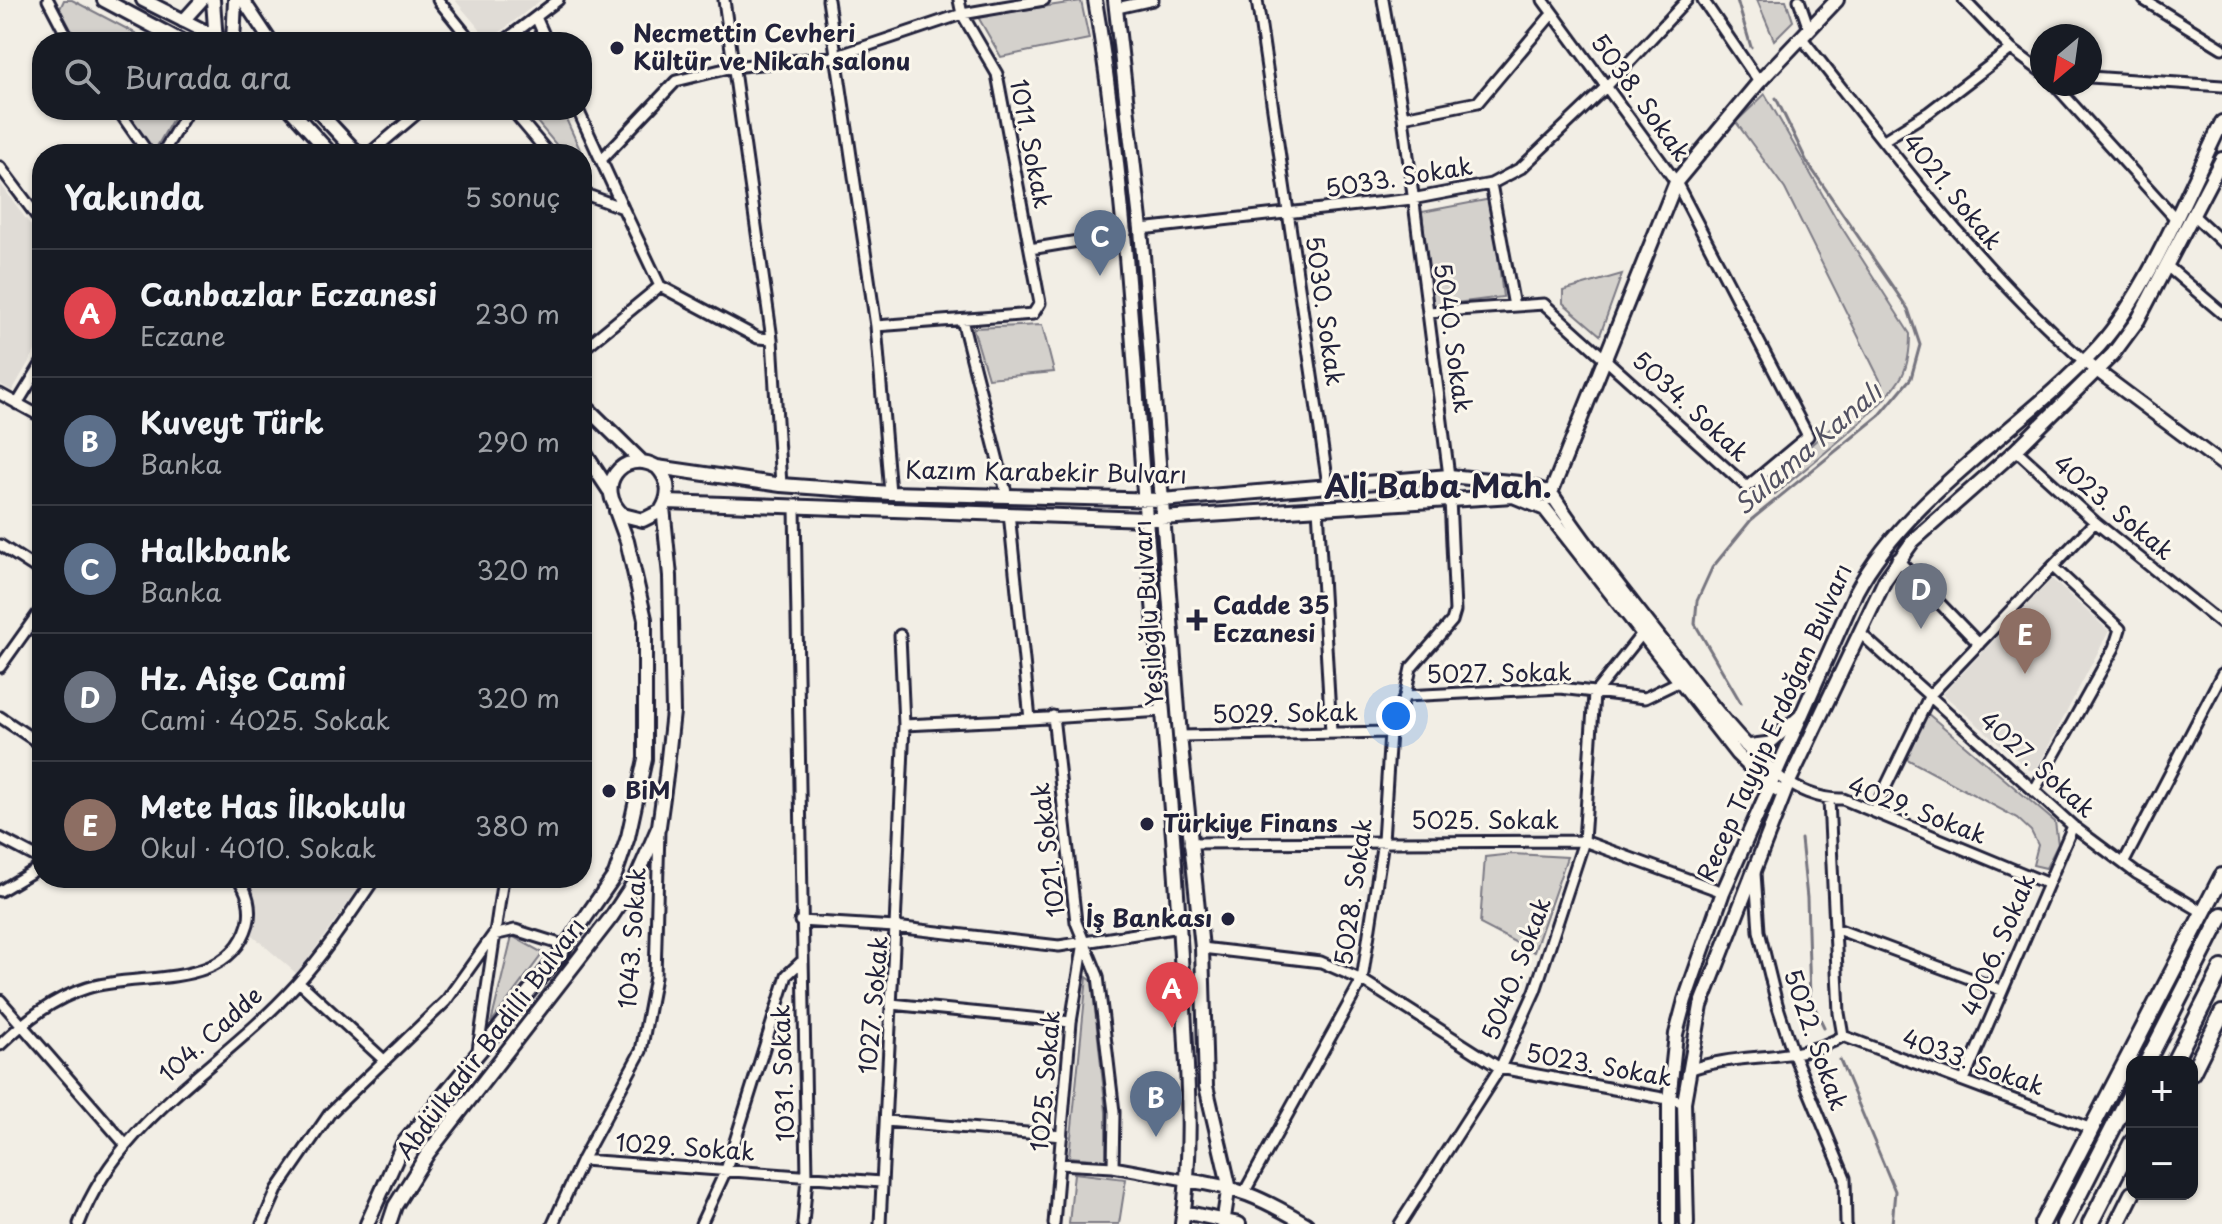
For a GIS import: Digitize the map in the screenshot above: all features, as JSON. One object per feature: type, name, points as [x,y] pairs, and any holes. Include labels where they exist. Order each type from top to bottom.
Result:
[{"type":"highway","points":[[2042,1224],[2089,1128],[2191,941],[2201,911],[2222,876]]},
{"type":"highway","points":[[2150,1056],[2222,915]]},
{"type":"highway","points":[[2177,1056],[2222,968]]},
{"type":"highway","points":[[2198,1061],[2222,1013]]},
{"type":"highway","points":[[2064,1224],[2126,1103]]},
{"type":"highway","points":[[2090,1224],[2126,1154]]},
{"type":"highway","points":[[2117,1224],[2129,1200]]},
{"type":"main road","points":[[104,0],[164,32]]},
{"type":"main road","points":[[143,0],[203,32]]},
{"type":"main road","points":[[213,0],[218,32]]},
{"type":"main road","points":[[233,32],[235,0]]},
{"type":"main road","name":"Yeşiloğlu Bulvarı","points":[[1095,0],[1112,107],[1126,233],[1145,519],[1180,927],[1189,1102],[1183,1218]]},
{"type":"main road","points":[[1773,780],[1545,509],[1676,182],[1759,82],[1837,0]]},
{"type":"main road","name":"Yeşiloğlu Bulvarı","points":[[1116,4],[1141,229],[1189,843],[1202,948],[1206,1086],[1229,1185],[1223,1222]]},
{"type":"main road","points":[[300,120],[322,144]]},
{"type":"main road","points":[[328,120],[349,144]]},
{"type":"main road","name":"Recep Tayyip Erdoğan Bulvarı","points":[[1669,1224],[1669,1101],[1682,1011],[1723,892],[1856,592],[1887,542],[2084,361],[2125,311],[2222,122]]},
{"type":"main road","name":"Recep Tayyip Erdoğan Bulvarı","points":[[1687,1224],[1684,1102],[1701,1006],[1786,789],[1897,559],[2098,372],[2138,320],[2222,159]]},
{"type":"main road","points":[[592,413],[640,460],[657,467],[668,482],[665,504],[653,517],[643,520],[623,515],[615,508],[609,490],[592,464]]},
{"type":"main road","points":[[609,490],[615,472],[640,460]]},
{"type":"main road","name":"Kazım Karabekir Bulvarı","points":[[657,467],[781,485],[890,493],[1162,500],[1449,476],[1520,483],[1551,493]]},
{"type":"main road","points":[[1551,493],[1678,682],[1737,754],[1786,789]]},
{"type":"main road","name":"Kazım Karabekir Bulvarı","points":[[665,504],[1145,519],[1513,496],[1545,509]]},
{"type":"main road","name":"Abdülkadir Badilli Bulvarı","points":[[389,1224],[395,1206],[428,1153],[612,916],[635,881],[659,826],[673,712],[665,504]]},
{"type":"main road","name":"Abdülkadir Badilli Bulvarı","points":[[367,1224],[403,1144],[566,946],[615,875],[628,837],[645,759],[645,619],[627,541],[615,508]]},
{"type":"main road","points":[[1185,1180],[1229,1185],[1306,1224]]},
{"type":"main road","points":[[1183,1218],[1239,1224]]},
{"type":"street","points":[[48,0],[65,32]]},
{"type":"street","points":[[183,21],[202,0]]},
{"type":"street","points":[[243,0],[264,32]]},
{"type":"street","points":[[438,0],[464,32]]},
{"type":"street","points":[[516,32],[558,0]]},
{"type":"street","points":[[724,0],[772,339],[781,485]]},
{"type":"street","points":[[828,0],[876,326],[890,493]]},
{"type":"street","name":"1011. Sokak","points":[[959,0],[962,14],[997,74],[1040,303],[1033,314],[962,320]]},
{"type":"street","points":[[601,160],[676,81],[733,67],[837,56],[962,14],[1044,0]]},
{"type":"street","points":[[1116,4],[1153,0]]},
{"type":"street","name":"5030. Sokak","points":[[1257,0],[1291,214],[1328,485]]},
{"type":"street","name":"5040. Sokak","points":[[1383,0],[1403,117],[1449,476],[1455,611],[1452,621],[1411,668]]},
{"type":"street","name":"5038. Sokak","points":[[1543,0],[1676,182],[1808,436],[1747,487]]},
{"type":"street","name":"5033. Sokak","points":[[1141,229],[1412,199],[1491,184],[1521,168],[1607,86],[1687,0]]},
{"type":"street","points":[[1703,0],[1759,82]]},
{"type":"street","name":"4021. Sokak","points":[[1799,0],[1805,33],[1916,186],[2033,316],[2084,361]]},
{"type":"street","points":[[1964,0],[2011,49],[2030,63]]},
{"type":"street","points":[[2144,0],[2222,48]]},
{"type":"street","points":[[1403,117],[1478,102],[1552,14]]},
{"type":"street","points":[[536,17],[543,32]]},
{"type":"street","points":[[1884,140],[1929,112],[2011,49]]},
{"type":"street","points":[[2102,78],[2222,86]]},
{"type":"street","points":[[2065,96],[2175,218]]},
{"type":"street","points":[[125,120],[142,144]]},
{"type":"street","points":[[168,144],[182,120]]},
{"type":"street","points":[[381,144],[409,120]]},
{"type":"street","points":[[520,120],[541,144]]},
{"type":"street","points":[[583,120],[660,286],[758,338],[772,339]]},
{"type":"street","points":[[0,167],[32,210]]},
{"type":"street","points":[[1491,184],[1514,306]]},
{"type":"street","points":[[592,197],[623,208]]},
{"type":"street","points":[[2194,216],[2222,242]]},
{"type":"street","points":[[1030,249],[1126,233]]},
{"type":"street","points":[[2167,266],[2222,313]]},
{"type":"street","points":[[592,342],[660,286]]},
{"type":"street","name":"5034. Sokak","points":[[1429,312],[1544,304],[1747,487]]},
{"type":"street","points":[[876,326],[962,320],[1007,496]]},
{"type":"street","points":[[2084,361],[2222,464]]},
{"type":"street","points":[[17,404],[32,379]]},
{"type":"street","points":[[0,394],[32,412]]},
{"type":"street","name":"4023. Sokak","points":[[2016,450],[2095,522],[2222,624]]},
{"type":"street","points":[[1318,507],[1331,732]]},
{"type":"street","name":"1031. Sokak","points":[[795,508],[800,921],[807,1177],[803,1224]]},
{"type":"street","points":[[1009,513],[1030,719]]},
{"type":"street","points":[[1874,811],[1930,695],[2095,522]]},
{"type":"street","points":[[0,545],[32,566]]},
{"type":"street","points":[[1897,559],[1979,644]]},
{"type":"street","points":[[2034,791],[2114,648],[2120,629],[2054,568]]},
{"type":"street","points":[[0,667],[32,622]]},
{"type":"street","points":[[1594,694],[1645,629]]},
{"type":"street","name":"4027. Sokak","points":[[1860,633],[2073,826],[2201,911]]},
{"type":"street","points":[[800,921],[895,927],[904,725],[900,635]]},
{"type":"street","name":"5028. Sokak","points":[[1245,1191],[1362,980],[1383,841],[1390,732],[1405,696],[1411,668]]},
{"type":"street","points":[[2124,862],[2222,674]]},
{"type":"street","name":"5027. Sokak","points":[[1405,696],[1560,688],[1645,698],[1678,682]]},
{"type":"street","name":"5040. Sokak","points":[[1400,1224],[1500,1068],[1535,991],[1584,841],[1594,694]]},
{"type":"street","points":[[904,725],[1163,711]]},
{"type":"street","points":[[1746,746],[1770,743],[1802,714]]},
{"type":"street","name":"1021. Sokak","points":[[1053,716],[1076,922],[1098,976],[1114,1112],[1113,1167]]},
{"type":"street","points":[[0,717],[32,738]]},
{"type":"street","name":"5029. Sokak","points":[[1180,736],[1390,732]]},
{"type":"street","name":"4029. Sokak","points":[[1786,789],[1829,800],[1843,799],[2046,883]]},
{"type":"street","points":[[1689,1070],[1710,1061],[1823,1048],[1843,1036],[1839,1013],[1829,800]]},
{"type":"street","name":"1043. Sokak","points":[[553,1224],[582,1160],[641,1051],[655,977],[659,826]]},
{"type":"street","name":"4006. Sokak","points":[[1964,1080],[2073,826]]},
{"type":"street","points":[[0,838],[32,857]]},
{"type":"street","name":"5025. Sokak","points":[[1189,843],[1584,841],[1723,892]]},
{"type":"street","name":"5022. Sokak","points":[[1754,866],[1759,931],[1793,1053],[1845,1178],[1846,1224]]},
{"type":"street","points":[[0,891],[32,870]]},
{"type":"street","points":[[0,1045],[36,1011],[87,988],[190,974],[222,962],[242,942],[251,912],[241,888]]},
{"type":"street","name":"104. Cadde","points":[[79,1224],[107,1168],[148,1119],[299,982],[368,888]]},
{"type":"street","points":[[478,1050],[501,888]]},
{"type":"street","name":"1027. Sokak","points":[[880,1224],[895,927],[1059,946],[1180,927]]},
{"type":"street","points":[[1837,929],[2001,990]]},
{"type":"street","points":[[262,1224],[277,1190],[330,1113],[446,1001],[493,935],[515,930],[566,946]]},
{"type":"street","name":"1025. Sokak","points":[[1054,1224],[1071,1022],[1084,942]]},
{"type":"street","name":"5023. Sokak","points":[[1202,948],[1321,962],[1362,980],[1500,1068],[1684,1102]]},
{"type":"street","points":[[701,1224],[726,1170],[787,975],[801,962]]},
{"type":"street","points":[[299,982],[385,1061]]},
{"type":"street","points":[[0,1000],[126,1145]]},
{"type":"street","points":[[891,1004],[1071,1022]]},
{"type":"street","name":"4033. Sokak","points":[[1843,1036],[2089,1128]]},
{"type":"street","points":[[886,1121],[1062,1136]]},
{"type":"street","name":"1029. Sokak","points":[[582,1160],[881,1182]]},
{"type":"street","points":[[1059,1164],[1113,1167],[1185,1180]]},
{"type":"shaded area","points":[[64,0],[72,0],[133,32],[68,32],[57,15]]},
{"type":"shaded area","points":[[455,0],[541,0],[500,32],[482,32]]},
{"type":"shaded area","points":[[1757,0],[1786,0],[1793,21],[1774,40]]},
{"type":"shaded area","points":[[1081,1],[1089,39],[1001,57],[978,17]]},
{"type":"shaded area","points":[[1765,94],[1837,220],[1910,334],[1906,366],[1892,390],[1862,421],[1774,495],[1763,486],[1882,384],[1785,189],[1736,122]]},
{"type":"shaded area","points":[[123,120],[172,120],[158,144],[139,144]]},
{"type":"shaded area","points":[[535,120],[567,120],[577,144],[556,144]]},
{"type":"shaded area","points":[[0,183],[32,227],[32,356],[12,391],[0,384]]},
{"type":"shaded area","points":[[1491,199],[1503,297],[1432,306],[1422,212]]},
{"type":"shaded area","points":[[1622,274],[1600,335],[1563,303],[1563,291]]},
{"type":"shaded area","points":[[1042,325],[1054,372],[988,378],[973,328]]},
{"type":"shaded area","points":[[2052,579],[2109,631],[2036,770],[2029,770],[1943,694]]},
{"type":"shaded area","points":[[1927,713],[2055,822],[2058,844],[2046,868],[2033,865],[2038,845],[2031,831],[2017,818],[1907,759]]},
{"type":"shaded area","points":[[1513,854],[1567,857],[1534,952],[1480,924],[1485,857]]},
{"type":"shaded area","points":[[250,888],[359,888],[297,974],[252,935],[257,907]]},
{"type":"shaded area","points":[[512,936],[543,953],[491,1023]]},
{"type":"shaded area","points":[[1087,977],[1092,981],[1106,1112],[1106,1160],[1069,1157]]},
{"type":"shaded area","points":[[1074,1173],[1126,1179],[1119,1224],[1069,1224]]},
{"type":"waterway","name":"Sulama Kanalı","points":[[1737,0],[1751,47]]},
{"type":"waterway","name":"Sulama Kanalı","points":[[1741,703],[1695,624],[1697,601],[1712,568],[1751,520],[1880,415],[1911,378],[1920,345],[1908,309],[1807,162],[1776,98]]},
{"type":"waterway","name":"Sulama Kanalı","points":[[1801,839],[1807,898],[1810,998],[1824,1027]]},
{"type":"waterway","name":"Sulama Kanalı","points":[[1840,1060],[1895,1191],[1892,1224]]},
{"type":"place","name":"Necmettin Cevheri Kültür ve Nikah salonu","points":[[617,48]]},
{"type":"place","name":"Halkbank","points":[[1100,276]]},
{"type":"place","name":"Cadde 35 Eczanesi","points":[[1197,620]]},
{"type":"place","name":"Hz. Aişe Cami","points":[[1921,629]]},
{"type":"place","name":"Mete Has İlkokulu","points":[[2025,674]]},
{"type":"place","name":"BiM","points":[[609,791]]},
{"type":"place","name":"Türkiye Finans","points":[[1147,824]]},
{"type":"place","name":"İş Bankası","points":[[1228,919]]},
{"type":"place","name":"Canbazlar Eczanesi","points":[[1172,1028]]},
{"type":"place","name":"Kuveyt Türk","points":[[1156,1137]]},
{"type":"district","name":"Ali Baba Mah.","points":[[1438,487]]}]
